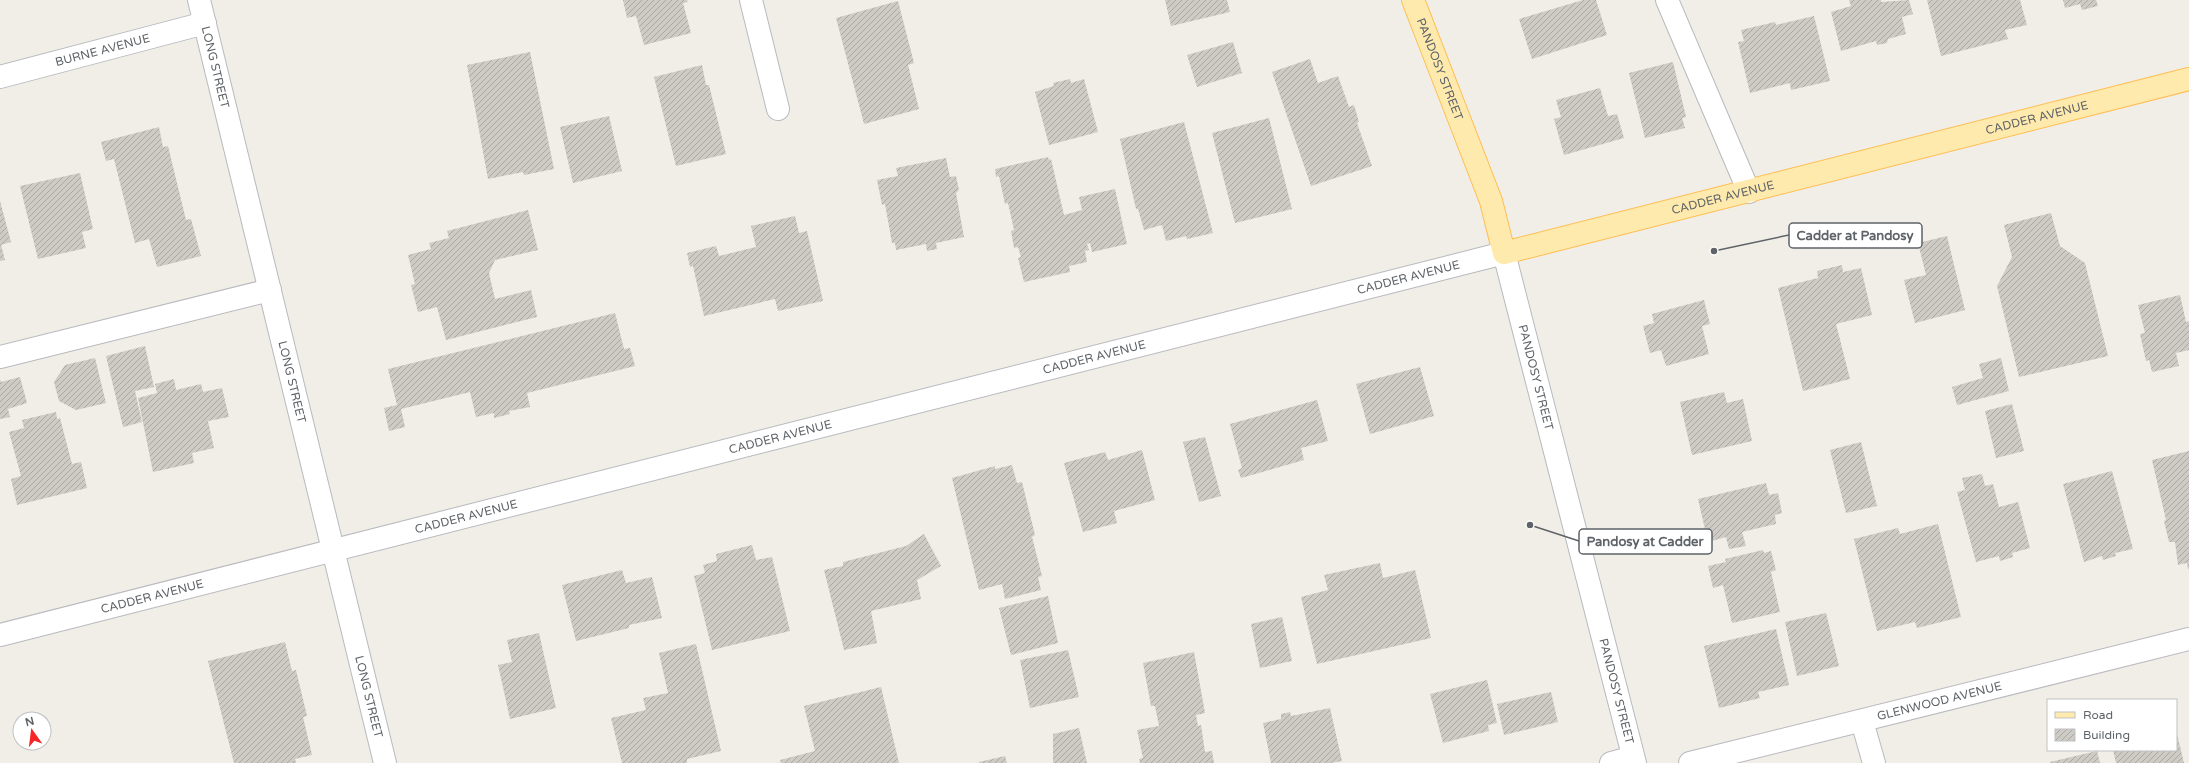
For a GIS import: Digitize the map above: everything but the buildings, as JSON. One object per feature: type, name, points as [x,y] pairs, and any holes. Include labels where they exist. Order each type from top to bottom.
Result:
[{"type":"main road","name":"PANDOSY STREET","points":[[1413,0],[1491,201],[1504,253]]},
{"type":"main road","name":"CADDER AVENUE","points":[[1504,253],[2189,79]]},
{"type":"street","name":"LONG STREET","points":[[199,0],[385,763]]},
{"type":"street","points":[[751,0],[778,109]]},
{"type":"street","points":[[1667,0],[1749,192]]},
{"type":"street","name":"BURNE AVENUE","points":[[0,77],[205,23]]},
{"type":"street","name":"CADDER AVENUE","points":[[0,635],[1504,253]]},
{"type":"street","name":"PANDOSY STREET","points":[[1504,253],[1634,760]]},
{"type":"street","points":[[0,357],[270,290]]},
{"type":"street","name":"GLENWOOD AVENUE","points":[[1690,763],[2189,639]]},
{"type":"street","points":[[1862,721],[1874,763]]},
{"type":"street","points":[[1611,763],[1634,760]]},
{"type":"place","name":"Cadder at Pandosy","points":[[1714,251]]},
{"type":"place","name":"Pandosy at Cadder","points":[[1530,525]]}]
